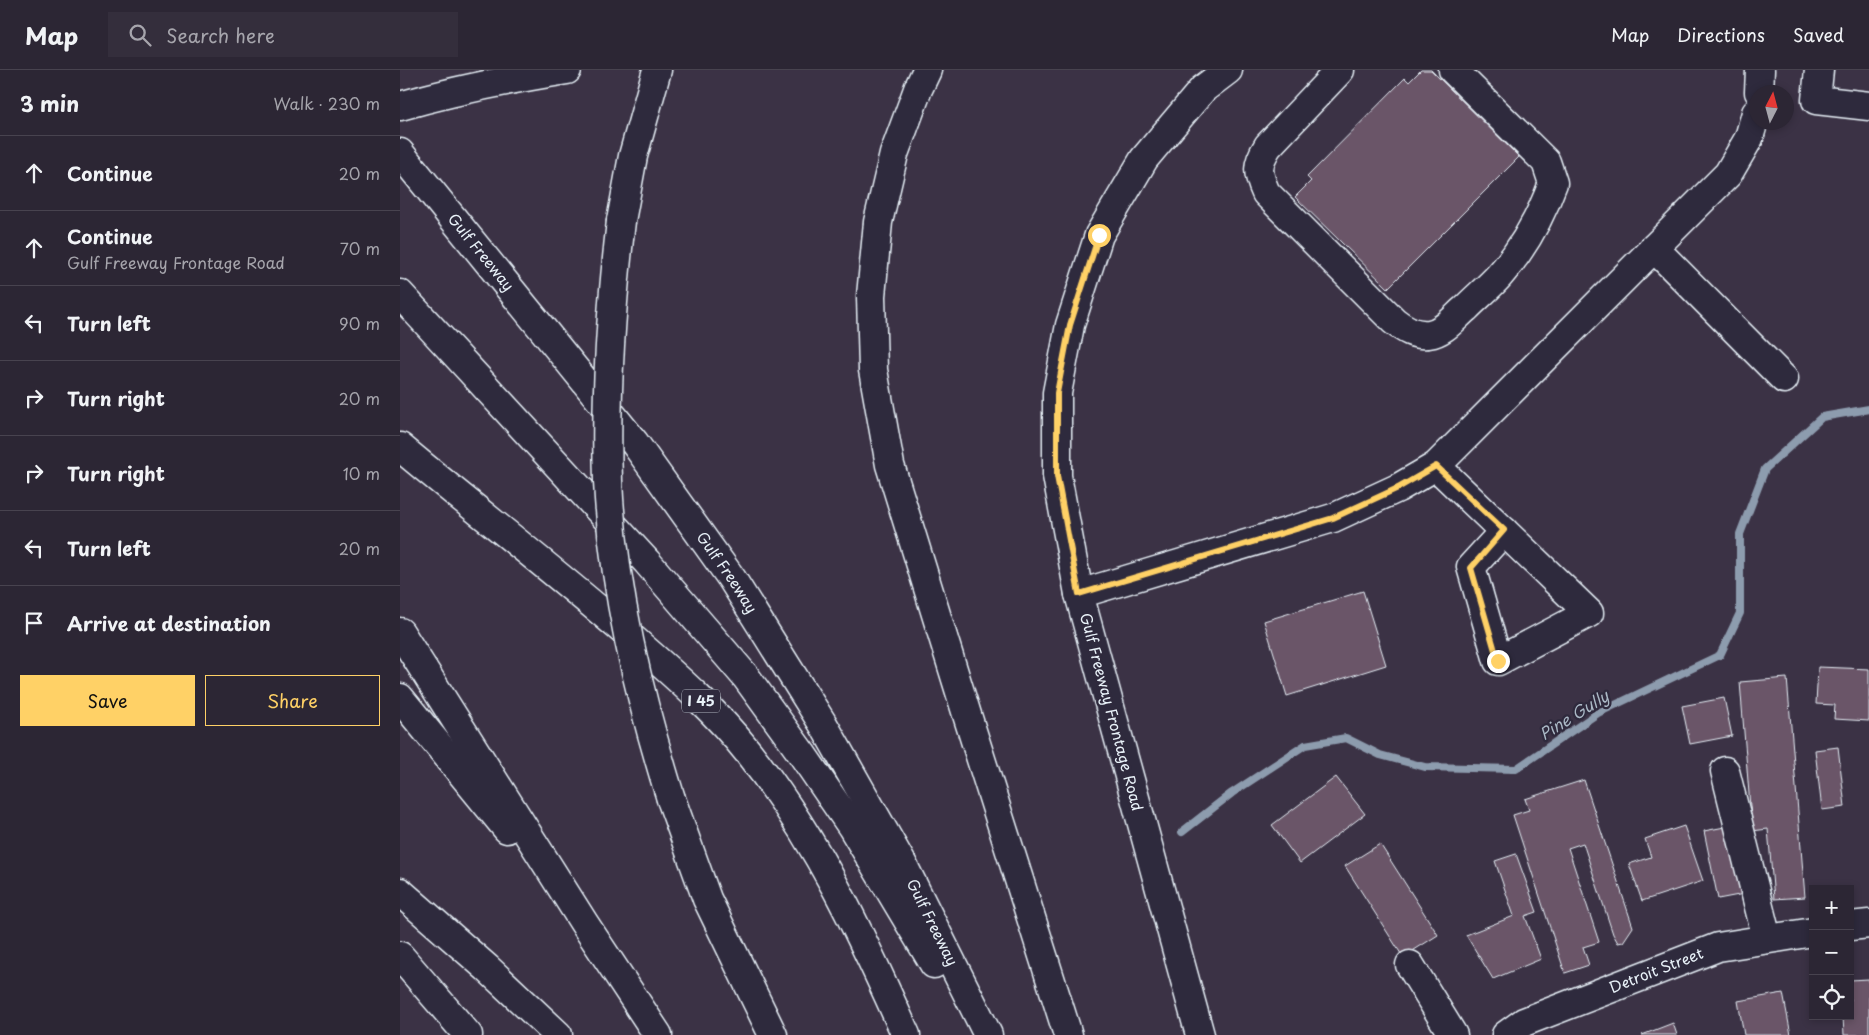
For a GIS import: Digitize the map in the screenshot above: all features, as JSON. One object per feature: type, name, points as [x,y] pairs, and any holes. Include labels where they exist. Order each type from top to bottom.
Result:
[{"type":"main road","points":[[431,97],[500,70]]},
{"type":"main road","points":[[400,106],[431,97],[519,78],[567,70]]},
{"type":"main road","points":[[657,70],[633,156],[621,221],[611,320],[607,424],[609,492],[614,544],[633,662],[651,735],[671,799],[708,899],[773,1035]]},
{"type":"main road","points":[[927,70],[894,154],[878,222],[871,296],[874,370],[890,465],[970,727],[1068,1035]]},
{"type":"main road","name":"Gulf Freeway Frontage Road","points":[[1200,1035],[1079,594],[1057,476],[1057,393],[1070,325],[1099,235],[1144,159],[1203,89],[1228,70]]},
{"type":"main road","points":[[1338,71],[1268,146],[1260,159],[1258,177],[1266,193],[1394,321],[1405,330],[1417,334],[1429,334],[1442,330],[1498,277],[1517,253],[1548,198],[1553,183],[1546,162],[1453,70]]},
{"type":"main road","points":[[1759,85],[1760,70]]},
{"type":"main road","points":[[1819,70],[1816,100],[1869,106]]},
{"type":"main road","points":[[1079,594],[1333,518],[1398,488],[1436,466],[1728,174],[1749,138],[1751,130]]},
{"type":"main road","name":"Gulf Freeway","points":[[400,153],[634,442],[732,579],[823,724],[903,865],[988,1035]]},
{"type":"main road","points":[[1654,248],[1784,379]]},
{"type":"main road","points":[[400,294],[647,562],[746,677],[852,827],[907,917],[973,1035]]},
{"type":"main road","name":"I 45","points":[[400,447],[605,614],[692,691],[748,751],[797,820],[835,883],[906,1035]]},
{"type":"main road","points":[[1436,466],[1504,530],[1589,614],[1498,661],[1471,568],[1504,530]]},
{"type":"main road","points":[[400,632],[584,923],[658,1035]]},
{"type":"main road","points":[[400,698],[584,923]]},
{"type":"main road","points":[[1725,771],[1767,939]]},
{"type":"main road","points":[[400,892],[487,968],[558,1035]]},
{"type":"main road","points":[[1854,926],[1869,924]]},
{"type":"main road","name":"Detroit Street","points":[[1506,1035],[1524,1022],[1718,947],[1809,933]]},
{"type":"main road","points":[[400,956],[458,1032]]},
{"type":"main road","points":[[1410,965],[1453,1035]]},
{"type":"building","points":[[1421,70],[1431,70],[1519,157],[1388,288],[1295,197],[1311,181],[1307,177],[1405,78],[1409,82]]},
{"type":"building","points":[[1363,591],[1386,665],[1287,696],[1264,621]]},
{"type":"building","points":[[1818,667],[1869,669],[1869,721],[1834,719],[1835,705],[1816,704]]},
{"type":"building","points":[[1787,678],[1805,897],[1774,899],[1768,829],[1752,831],[1740,682]]},
{"type":"building","points":[[1724,698],[1732,736],[1690,744],[1682,706]]},
{"type":"building","points":[[1838,747],[1845,807],[1822,810],[1815,750]]},
{"type":"building","points":[[1336,777],[1365,814],[1300,863],[1272,825]]},
{"type":"building","points":[[1584,780],[1633,927],[1623,942],[1618,943],[1613,934],[1583,843],[1568,848],[1599,942],[1583,947],[1589,965],[1565,973],[1513,815],[1529,810],[1525,799]]},
{"type":"building","points":[[1684,826],[1703,881],[1642,901],[1629,864],[1651,857],[1645,839]]},
{"type":"building","points":[[1730,826],[1744,894],[1718,899],[1704,831]]},
{"type":"building","points":[[1380,844],[1438,935],[1403,957],[1345,866]]},
{"type":"building","points":[[1516,854],[1537,912],[1525,916],[1541,959],[1493,979],[1466,935],[1514,916],[1495,861]]},
{"type":"building","points":[[1869,979],[1869,1035],[1844,1035],[1843,1020],[1854,1020],[1854,980]]},
{"type":"building","points":[[1783,993],[1791,1035],[1744,1035],[1738,1001]]},
{"type":"building","points":[[1673,1023],[1677,1035],[1642,1035]]},
{"type":"waterway","name":"Pine Gully","points":[[1182,832],[1232,793],[1305,745],[1346,738],[1380,755],[1425,767],[1516,769],[1598,713],[1720,655],[1740,613],[1740,534],[1765,469],[1822,417],[1869,409]]},
{"type":"route","points":[[1099,235],[1070,325],[1057,393],[1057,476],[1079,594],[1333,518],[1398,488],[1436,466],[1504,530],[1471,568],[1498,661]]}]
